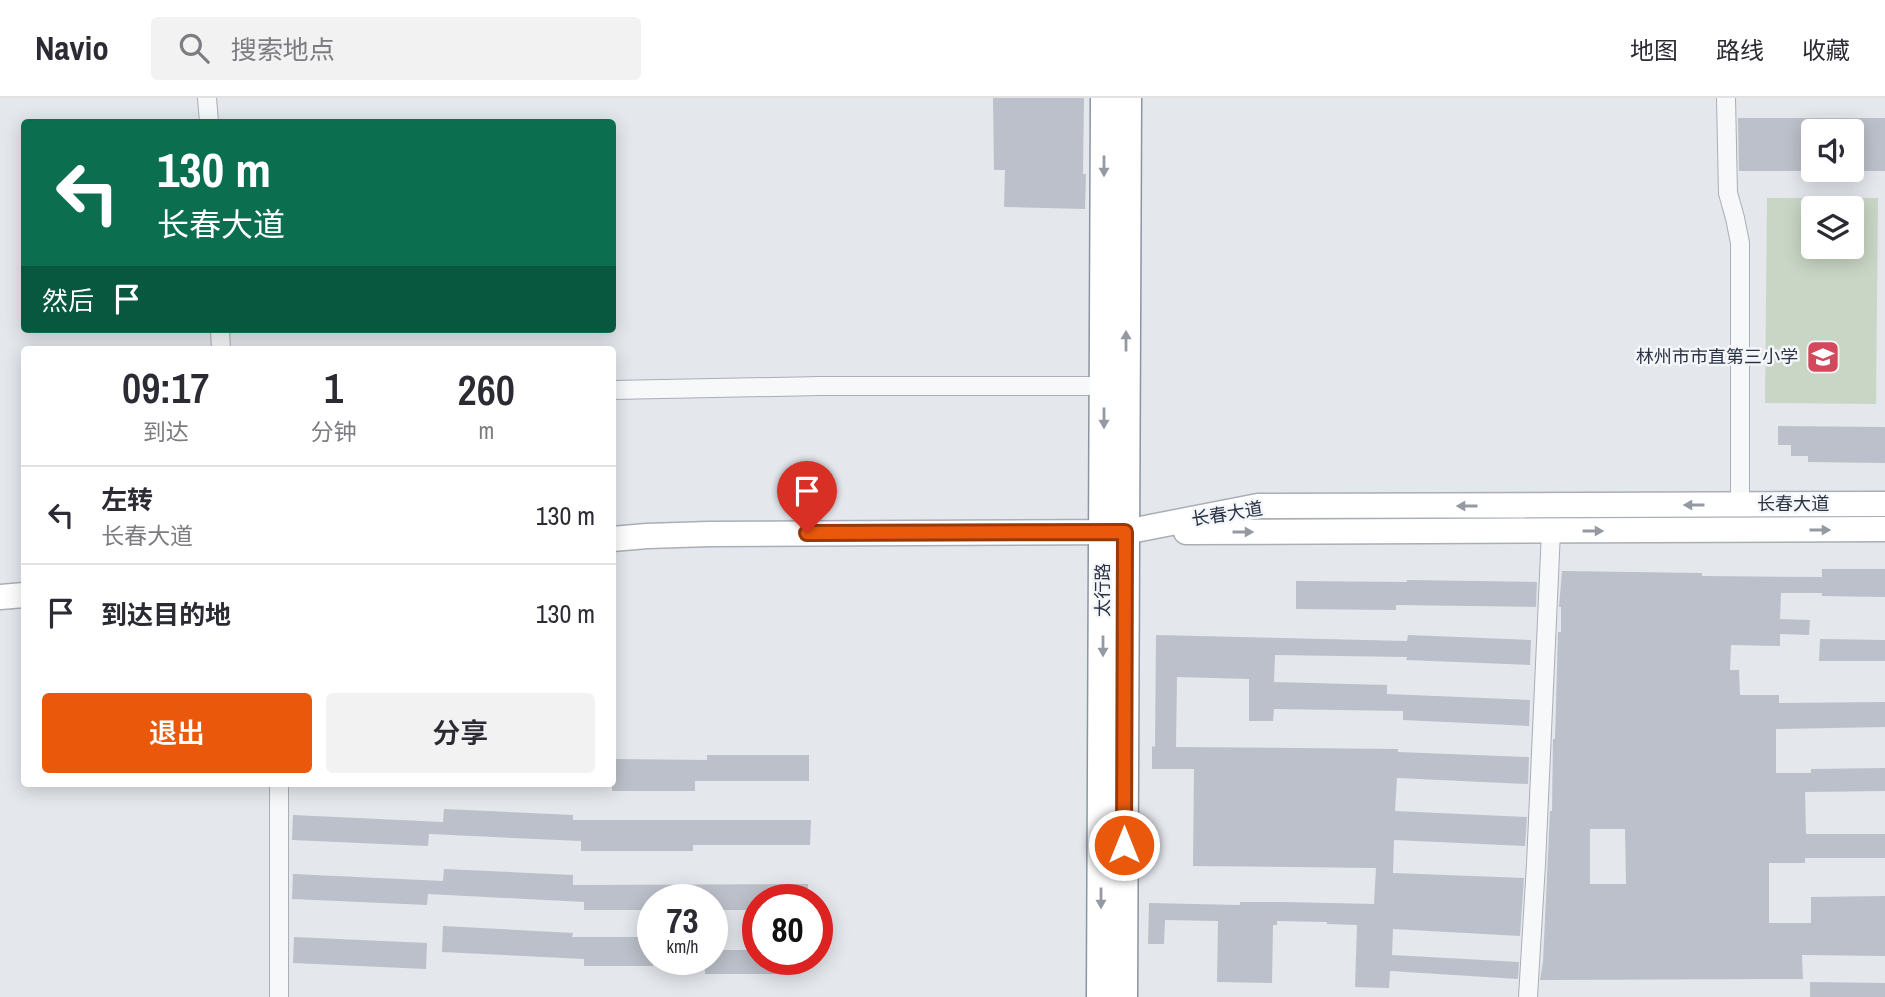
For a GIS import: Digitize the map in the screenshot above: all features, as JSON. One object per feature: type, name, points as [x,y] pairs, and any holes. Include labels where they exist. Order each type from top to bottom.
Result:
[{"type":"highway","name":"太行路","points":[[1105,98],[1104,386],[1114,532],[1123,997]]},
{"type":"highway","name":"太行路","points":[[1101,997],[1127,98]]},
{"type":"main road","name":"长春大道","points":[[616,539],[709,534],[1114,532],[1258,506],[1885,504]]},
{"type":"main road","points":[[1114,532],[1885,529]]},
{"type":"main road","points":[[0,597],[21,595]]},
{"type":"street","points":[[207,98],[209,119]]},
{"type":"street","points":[[1726,98],[1728,193],[1740,243],[1740,505]]},
{"type":"street","points":[[616,390],[821,386],[1104,386]]},
{"type":"street","points":[[1528,997],[1551,531]]},
{"type":"street","points":[[279,787],[279,997]]},
{"type":"green space","points":[[1767,198],[1801,198],[1801,259],[1864,259],[1864,198],[1878,198],[1876,404],[1765,403]]},
{"type":"building","points":[[993,98],[1084,98],[1085,209],[1004,207],[1005,170],[994,170]]},
{"type":"building","points":[[1738,118],[1885,118],[1885,171],[1864,171],[1864,119],[1801,119],[1801,171],[1739,171]]},
{"type":"building","points":[[1778,426],[1885,427],[1885,463],[1808,462],[1808,456],[1791,456],[1791,445],[1778,445]]},
{"type":"building","points":[[1822,569],[1885,569],[1885,597],[1781,593],[1780,619],[1810,620],[1809,635],[1780,634],[1780,646],[1731,645],[1730,670],[1739,670],[1740,695],[1779,695],[1779,703],[1885,702],[1885,727],[1776,729],[1776,773],[1811,773],[1811,769],[1885,768],[1885,791],[1805,792],[1806,834],[1885,834],[1885,858],[1805,858],[1805,863],[1769,863],[1769,923],[1811,923],[1811,897],[1885,896],[1885,956],[1802,955],[1803,979],[1540,980],[1552,811],[1562,571],[1822,577]],"holes":[[[1590,829],[1625,829],[1626,884],[1590,884]]]},
{"type":"building","points":[[1296,581],[1537,582],[1536,607],[1396,605],[1396,610],[1296,609]]},
{"type":"building","points":[[1156,635],[1407,641],[1408,635],[1531,640],[1530,665],[1406,660],[1407,657],[1275,655],[1274,682],[1387,685],[1387,694],[1530,700],[1529,726],[1403,720],[1403,711],[1274,709],[1273,721],[1249,721],[1249,679],[1177,677],[1176,747],[1398,749],[1398,752],[1529,757],[1528,784],[1397,778],[1395,811],[1527,817],[1525,846],[1394,840],[1393,873],[1524,878],[1520,936],[1393,929],[1392,955],[1519,962],[1518,979],[1390,971],[1389,988],[1355,987],[1357,925],[1327,922],[1277,921],[1277,925],[1273,925],[1272,983],[1217,982],[1218,921],[1165,920],[1164,944],[1148,944],[1149,903],[1374,904],[1376,868],[1193,866],[1194,769],[1152,769],[1152,746],[1155,747]]},
{"type":"building","points":[[1820,639],[1885,640],[1885,661],[1819,661]]},
{"type":"building","points":[[707,755],[809,755],[809,781],[695,781],[695,791],[612,791],[612,787],[616,787],[616,759],[707,760]]},
{"type":"building","points":[[444,809],[573,815],[573,820],[811,820],[810,845],[693,845],[693,851],[581,851],[581,841],[429,834],[428,846],[292,840],[293,815],[443,822]]},
{"type":"building","points":[[444,869],[573,875],[573,885],[637,885],[637,910],[584,910],[584,902],[428,894],[427,905],[292,899],[293,874],[443,881]]},
{"type":"building","points":[[728,884],[742,884],[742,910],[728,910]]},
{"type":"building","points":[[443,926],[573,933],[572,937],[637,937],[637,966],[584,966],[584,959],[442,952]]},
{"type":"building","points":[[294,937],[427,943],[426,969],[293,963]]},
{"type":"building","points":[[728,950],[742,950],[742,974],[728,974]]},
{"type":"building","points":[[1810,982],[1885,983],[1885,997],[1810,997]]},
{"type":"place","name":"林州市市直第三小学","points":[[1823,357]]},
{"type":"route","points":[[807,533],[1125,532],[1124,845]]}]
